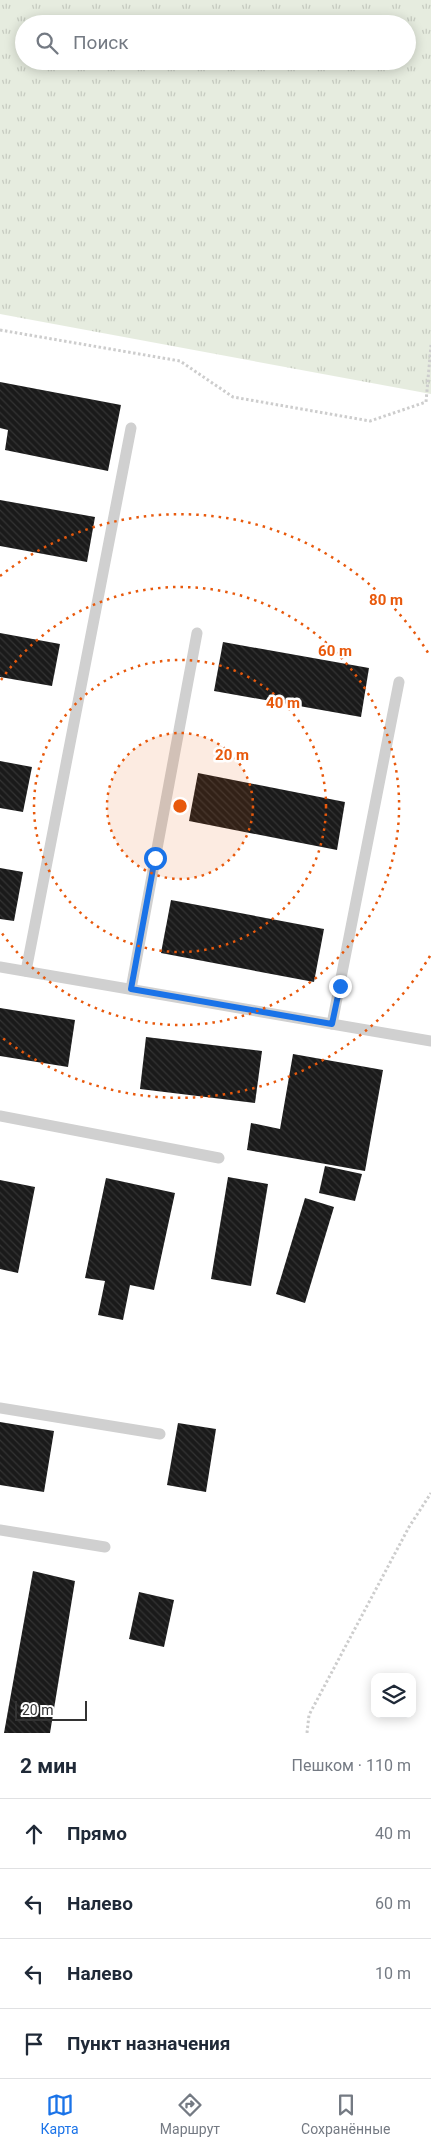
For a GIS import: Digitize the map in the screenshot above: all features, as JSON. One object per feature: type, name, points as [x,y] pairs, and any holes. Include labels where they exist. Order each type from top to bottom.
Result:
[{"type":"lane","points":[[26,971],[131,428]]},
{"type":"lane","points":[[131,989],[197,633]]},
{"type":"lane","points":[[332,1024],[399,682]]},
{"type":"lane","points":[[0,967],[431,1041]]},
{"type":"lane","points":[[0,1116],[219,1158]]},
{"type":"lane","points":[[0,1408],[160,1434]]},
{"type":"lane","points":[[0,1530],[106,1546]]},
{"type":"path","points":[[0,330],[180,362],[233,396],[370,421],[426,402],[431,345]]},
{"type":"path","points":[[307,1733],[309,1715],[409,1527],[431,1493]]},
{"type":"green space","points":[[0,0],[431,0],[431,394],[0,314]]},
{"type":"building","points":[[0,382],[121,405],[108,471],[5,450],[8,430],[0,428]]},
{"type":"building","points":[[0,500],[95,517],[87,562],[0,546]]},
{"type":"building","points":[[0,633],[60,644],[52,686],[0,677]]},
{"type":"building","points":[[223,642],[369,668],[361,717],[214,691]]},
{"type":"building","points":[[0,761],[32,767],[23,812],[0,808]]},
{"type":"building","points":[[198,773],[345,802],[337,850],[189,821]]},
{"type":"building","points":[[0,868],[23,872],[14,921],[0,919]]},
{"type":"building","points":[[171,900],[324,929],[314,982],[161,953]]},
{"type":"building","points":[[0,1008],[75,1020],[68,1067],[0,1056]]},
{"type":"building","points":[[146,1037],[262,1051],[255,1103],[140,1089]]},
{"type":"building","points":[[293,1054],[383,1070],[365,1171],[247,1150],[251,1123],[280,1129]]},
{"type":"building","points":[[325,1166],[362,1174],[355,1201],[319,1193]]},
{"type":"building","points":[[228,1177],[268,1184],[251,1286],[211,1279]]},
{"type":"building","points":[[106,1178],[175,1193],[154,1290],[130,1285],[123,1320],[98,1315],[105,1281],[85,1278]]},
{"type":"building","points":[[0,1180],[35,1187],[18,1273],[0,1269]]},
{"type":"building","points":[[305,1198],[334,1207],[305,1303],[276,1294]]},
{"type":"building","points":[[0,1422],[54,1431],[44,1492],[0,1485]]},
{"type":"building","points":[[178,1423],[216,1429],[206,1492],[167,1485]]},
{"type":"building","points":[[33,1571],[75,1581],[50,1733],[4,1733]]},
{"type":"building","points":[[139,1592],[174,1600],[164,1647],[129,1639]]},
{"type":"route","points":[[155,858],[131,989],[332,1024],[340,986]]}]
